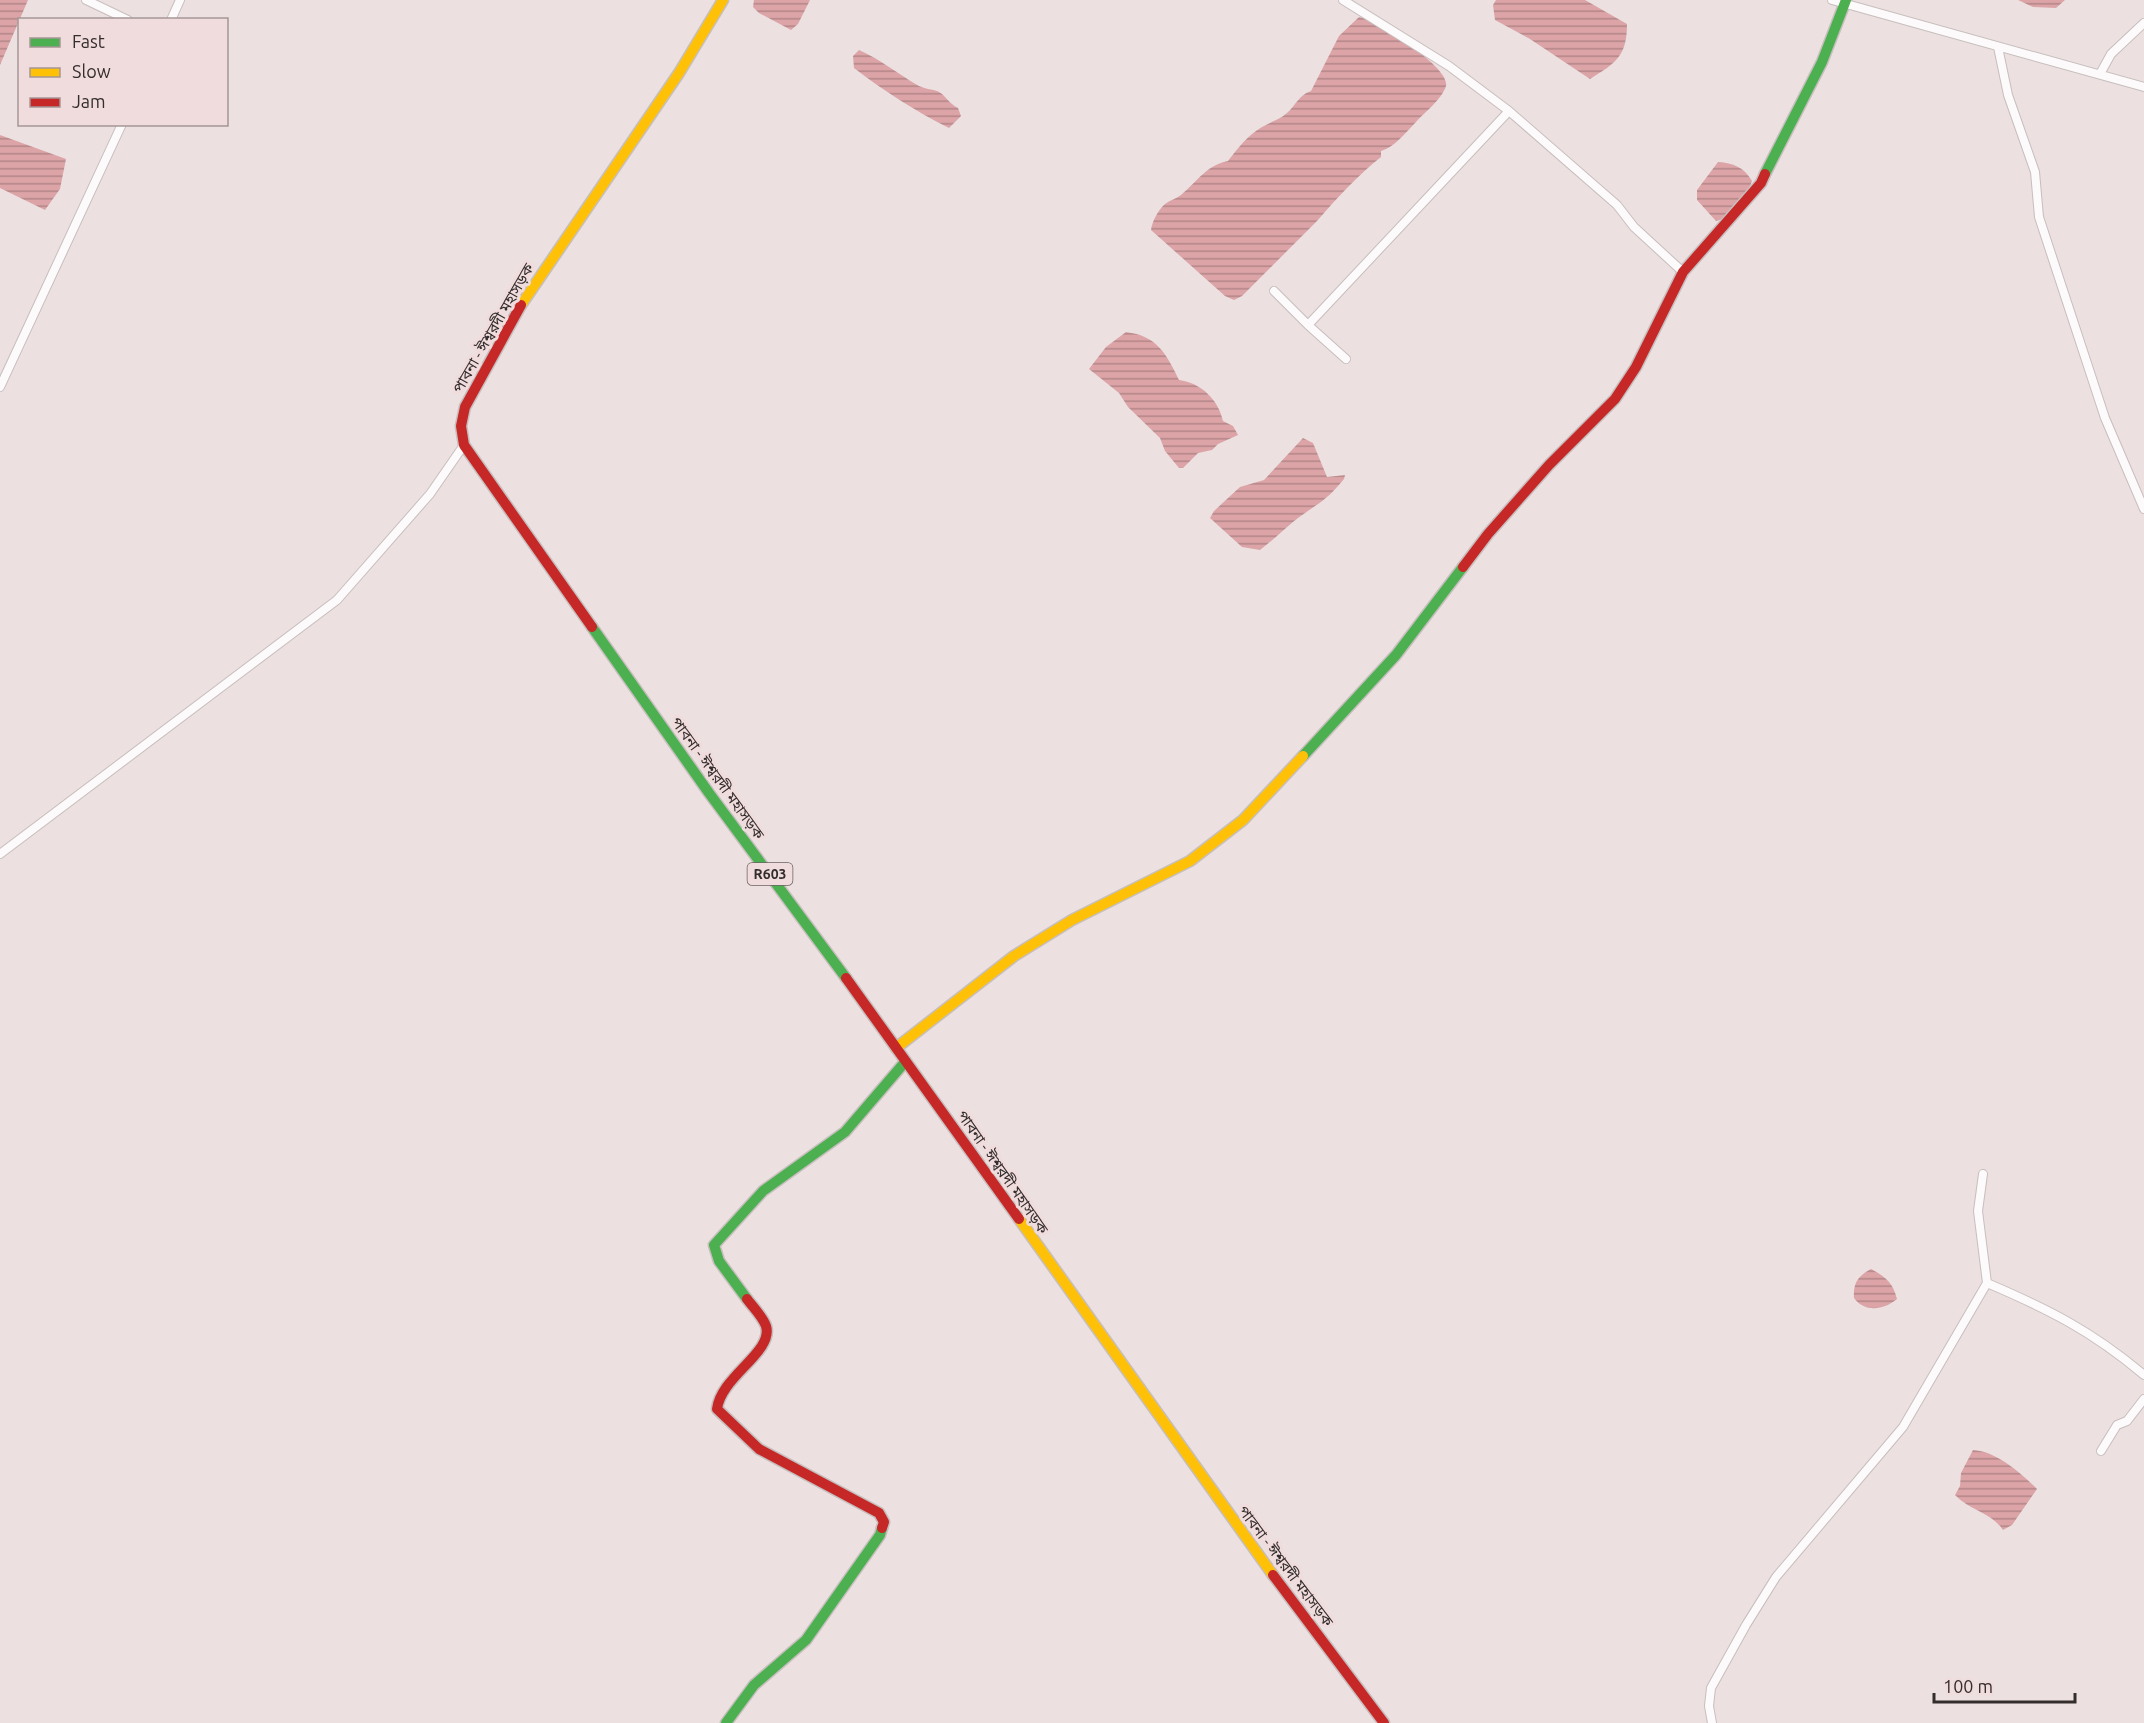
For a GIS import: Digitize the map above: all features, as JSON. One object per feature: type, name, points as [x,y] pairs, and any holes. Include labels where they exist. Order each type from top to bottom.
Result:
[{"type":"street","points":[[86,0],[124,18]]},
{"type":"street","points":[[172,18],[180,0]]},
{"type":"street","name":"পাবনা - ঈশ্বরদী মহাসড়ক","points":[[723,0],[679,74],[512,319],[465,407],[461,426],[464,445],[709,793],[793,904],[1239,1530],[1384,1723]]},
{"type":"street","points":[[1343,0],[1449,66],[1509,111],[1617,205],[1634,227],[1683,272]]},
{"type":"street","points":[[1832,0],[1846,2],[2144,87]]},
{"type":"street","points":[[896,1048],[1014,956],[1072,920],[1190,861],[1244,820],[1396,655],[1488,534],[1549,465],[1584,433],[1615,399],[1636,367],[1683,272],[1761,183],[1822,62],[1846,2]]},
{"type":"street","points":[[2100,75],[2112,54],[2144,23]]},
{"type":"street","points":[[1998,47],[2008,95],[2035,172],[2039,217],[2105,418],[2144,509]]},
{"type":"street","points":[[1308,325],[1509,111]]},
{"type":"street","points":[[0,387],[121,126]]},
{"type":"street","points":[[1274,291],[1346,359]]},
{"type":"street","points":[[0,854],[337,600],[430,494],[464,445]]},
{"type":"street","points":[[726,1723],[754,1685],[806,1640],[880,1535],[884,1522],[879,1513],[867,1505],[759,1449],[717,1409],[720,1393],[763,1345],[768,1335],[766,1325],[719,1261],[714,1245],[763,1191],[845,1132],[905,1062]]},
{"type":"street","points":[[1712,1723],[1709,1706],[1712,1688],[1746,1625],[1776,1577],[1903,1427],[1987,1283],[1978,1210],[1983,1174]]},
{"type":"street","points":[[1987,1283],[2068,1320],[2111,1347],[2144,1375]]},
{"type":"street","points":[[2101,1451],[2117,1425],[2127,1421],[2144,1399]]},
{"type":"shaded area","points":[[0,0],[28,0],[20,18],[18,18],[18,23],[0,65]]},
{"type":"shaded area","points":[[754,0],[810,0],[798,24],[791,30],[759,13],[753,7]]},
{"type":"shaded area","points":[[1496,0],[1585,0],[1627,24],[1625,44],[1613,63],[1590,79],[1530,39],[1495,20],[1493,5]]},
{"type":"shaded area","points":[[2018,0],[2065,0],[2056,8],[2033,7]]},
{"type":"shaded area","points":[[1359,17],[1396,35],[1425,57],[1444,78],[1446,86],[1444,91],[1400,139],[1381,151],[1381,157],[1364,171],[1242,296],[1234,300],[1225,296],[1151,230],[1154,220],[1165,204],[1181,195],[1213,166],[1228,161],[1252,134],[1284,115],[1311,91],[1339,36]]},
{"type":"shaded area","points":[[859,50],[919,86],[940,92],[958,108],[961,116],[949,128],[900,100],[854,68],[853,56]]},
{"type":"shaded area","points":[[0,135],[66,159],[60,189],[45,210],[0,188]]},
{"type":"shaded area","points":[[1718,162],[1738,167],[1752,181],[1743,198],[1732,211],[1716,221],[1697,200],[1697,190]]},
{"type":"shaded area","points":[[1126,332],[1146,337],[1159,347],[1179,380],[1201,388],[1207,393],[1221,413],[1223,421],[1233,426],[1238,435],[1218,444],[1212,450],[1198,453],[1183,468],[1179,468],[1165,451],[1160,438],[1128,407],[1119,393],[1089,369],[1106,347]]},
{"type":"shaded area","points":[[1303,438],[1313,443],[1327,477],[1345,475],[1344,479],[1325,499],[1260,550],[1242,547],[1210,518],[1214,511],[1240,487],[1264,480]]},
{"type":"shaded area","points":[[1871,1269],[1888,1281],[1893,1289],[1897,1299],[1892,1303],[1869,1308],[1858,1303],[1854,1298],[1857,1280]]},
{"type":"shaded area","points":[[1973,1450],[1982,1451],[1999,1459],[2016,1470],[2037,1489],[2012,1525],[2003,1530],[1993,1519],[1955,1495],[1960,1486],[1961,1473]]},
{"type":"traffic: fast","points":[[1765,174],[1822,62],[1846,0]]},
{"type":"traffic: fast","points":[[1303,756],[1396,655],[1463,567]]},
{"type":"traffic: fast","points":[[592,627],[709,793],[846,978]]},
{"type":"traffic: fast","points":[[747,1299],[719,1261],[714,1245],[763,1191],[845,1132],[905,1062]]},
{"type":"traffic: fast","points":[[726,1723],[754,1685],[806,1640],[880,1535],[882,1528]]},
{"type":"traffic: slow","points":[[521,305],[679,73],[723,0]]},
{"type":"traffic: slow","points":[[896,1048],[1014,956],[1072,920],[1190,861],[1243,820],[1303,756]]},
{"type":"traffic: slow","points":[[1019,1219],[1273,1575]]},
{"type":"traffic: jam","points":[[1463,567],[1488,534],[1549,465],[1615,399],[1636,367],[1683,272],[1761,183],[1765,174]]},
{"type":"traffic: jam","points":[[521,305],[465,407],[461,426],[464,445],[592,627]]},
{"type":"traffic: jam","points":[[846,978],[1019,1219]]},
{"type":"traffic: jam","points":[[747,1299],[765,1323],[766,1336],[755,1355],[727,1386],[717,1409],[759,1449],[879,1513],[884,1522],[882,1528]]},
{"type":"traffic: jam","points":[[1273,1575],[1384,1723]]}]
